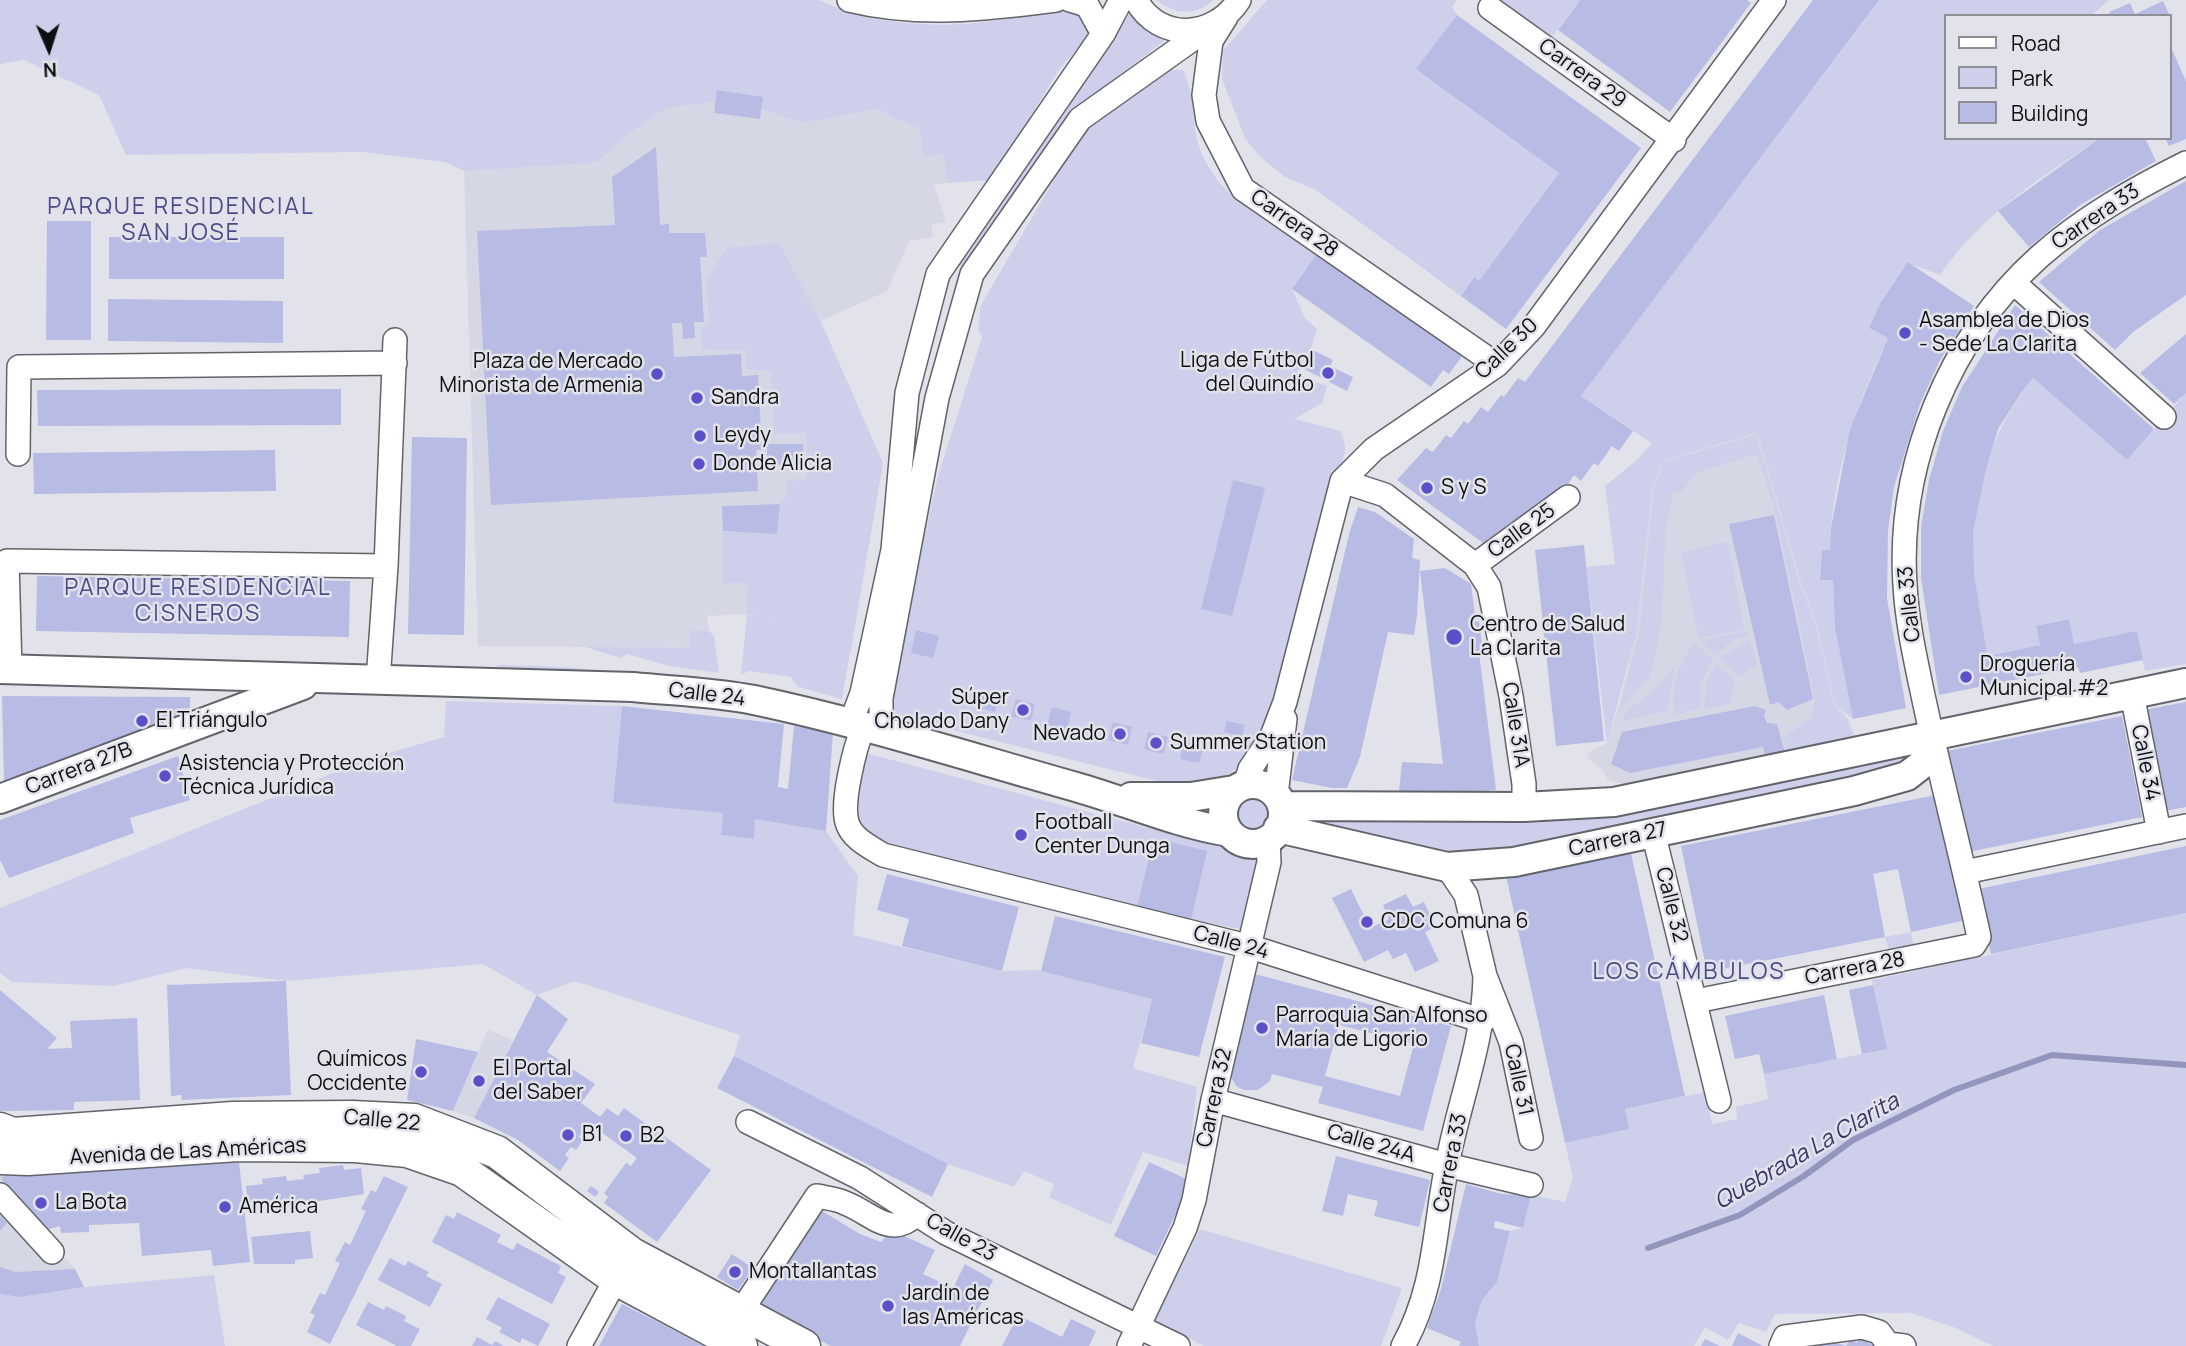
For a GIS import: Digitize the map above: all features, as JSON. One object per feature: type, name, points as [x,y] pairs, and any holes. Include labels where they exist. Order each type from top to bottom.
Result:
[{"type":"main road","name":"Calle 22","points":[[3,1140],[233,1118],[352,1116],[414,1120],[497,1152],[632,1254],[745,1332]]},
{"type":"main road","points":[[407,1151],[414,1120]]},
{"type":"main road","name":"Avenida de Las Américas","points":[[3,1140],[28,1159],[238,1145],[356,1146],[407,1151],[463,1170],[616,1279],[745,1332],[804,1346]]},
{"type":"street","points":[[849,0],[906,11],[974,10],[1056,0]]},
{"type":"street","points":[[1070,0],[1087,5],[1103,34]]},
{"type":"street","name":"Calle 30","points":[[1342,481],[1374,449],[1497,365],[1534,326],[1674,141],[1774,0]]},
{"type":"street","points":[[864,728],[862,693],[893,550],[906,393],[938,274],[1127,1],[1153,21],[1187,32],[1225,14]]},
{"type":"street","name":"Carrera 29","points":[[1490,8],[1674,141]]},
{"type":"street","points":[[864,728],[881,698],[937,398],[972,274],[1080,119],[1176,56],[1225,14]]},
{"type":"street","name":"Carrera 28","points":[[1225,14],[1211,41],[1204,95],[1208,121],[1243,188],[1497,365]]},
{"type":"street","points":[[1164,26],[1176,56],[1204,95]]},
{"type":"street","name":"Carrera 33","points":[[2014,283],[2038,258],[2083,222],[2138,187],[2186,163]]},
{"type":"street","points":[[2014,283],[2164,416]]},
{"type":"street","name":"Calle 33","points":[[1974,945],[1979,937],[1931,734],[1905,586],[1905,537],[1913,480],[1927,422],[1944,384],[1987,314],[2014,283]]},
{"type":"street","points":[[378,681],[386,566],[395,340]]},
{"type":"street","points":[[18,454],[19,367],[395,363]]},
{"type":"street","points":[[1228,832],[1223,810],[1272,736],[1285,702],[1342,481],[1385,495],[1475,565]]},
{"type":"street","name":"Calle 25","points":[[1475,565],[1568,497]]},
{"type":"street","points":[[316,680],[5,669],[7,561],[386,566]]},
{"type":"street","name":"Calle 31A","points":[[1475,565],[1489,587],[1492,600],[1511,696],[1524,784],[1524,807]]},
{"type":"street","name":"Calle 24","points":[[316,680],[670,690],[754,700],[1087,790]]},
{"type":"street","name":"Carrera 27B","points":[[0,799],[316,680]]},
{"type":"street","name":"Carrera 27","points":[[1276,817],[1614,802],[2186,683]]},
{"type":"street","name":"Calle 34","points":[[2132,694],[2159,832]]},
{"type":"street","points":[[1087,790],[1153,814],[1228,832],[1237,840],[1248,843],[1276,817],[1277,771],[1285,738],[1285,702]]},
{"type":"street","name":"Calle 24","points":[[864,728],[852,754],[846,821],[857,839],[883,855],[1251,947],[1483,1021]]},
{"type":"street","name":"Carrera 27","points":[[1276,817],[1447,867],[1514,862],[1853,791],[1907,775],[1924,762],[1931,734]]},
{"type":"street","points":[[1087,790],[1146,799],[1239,787],[1268,788],[1276,817]]},
{"type":"street","name":"Carrera 32","points":[[1134,1336],[1185,1228],[1251,947],[1276,817]]},
{"type":"street","points":[[1965,872],[2186,826]]},
{"type":"street","name":"Calle 32","points":[[1653,832],[1719,1101]]},
{"type":"street","name":"Calle 31","points":[[1447,867],[1466,895],[1485,976],[1511,1042],[1531,1138]]},
{"type":"street","name":"Carrera 28","points":[[1696,1001],[1974,945]]},
{"type":"street","name":"Carrera 33","points":[[1403,1346],[1416,1323],[1434,1266],[1447,1165],[1483,1021],[1485,976]]},
{"type":"street","name":"Calle 24A","points":[[1213,1100],[1447,1165],[1531,1185]]},
{"type":"street","name":"Calle 23","points":[[748,1122],[860,1178],[946,1234],[1134,1336],[1178,1346]]},
{"type":"street","points":[[0,1195],[52,1252]]},
{"type":"street","points":[[745,1332],[817,1196],[845,1202],[877,1221],[893,1225],[906,1224],[917,1214]]},
{"type":"street","points":[[579,1346],[616,1279]]},
{"type":"street","points":[[1783,1341],[1862,1327],[1879,1332],[1893,1345]]},
{"type":"shaded area","name":"Plaza de Mercado Minorista de Armenia","points":[[717,90],[763,97],[803,123],[875,109],[920,129],[943,154],[948,183],[934,184],[946,222],[931,225],[933,237],[909,241],[887,291],[821,321],[883,463],[851,652],[747,614],[707,616],[709,631],[690,631],[690,648],[478,646],[464,171],[596,163],[630,133],[665,109],[716,101]]},
{"type":"shaded area","points":[[1757,432],[1800,579],[1818,628],[1835,704],[1848,718],[1855,737],[1626,785],[1608,780],[1602,770],[1587,758],[1591,750],[1607,743],[1620,701],[1636,635],[1652,489],[1663,461]]},
{"type":"shaded area","name":"El Portal del Saber","points":[[488,1029],[513,1041],[474,1118],[453,1111]]},
{"type":"shaded area","points":[[0,1171],[7,1172],[1,1179],[46,1230],[41,1233],[75,1269],[84,1287],[20,1297],[0,1294]]},
{"type":"green space","points":[[0,0],[819,0],[882,20],[949,25],[1067,10],[1081,16],[1089,35],[1058,71],[992,180],[948,183],[943,154],[923,156],[920,129],[875,109],[803,123],[761,109],[763,97],[718,90],[716,101],[665,109],[630,133],[596,163],[464,171],[445,162],[363,152],[126,155],[99,95],[24,60],[0,64]]},
{"type":"green space","points":[[1157,0],[1213,0],[1200,9],[1185,12],[1171,9]]},
{"type":"green space","points":[[1267,0],[1457,0],[1452,7],[1457,15],[1417,69],[1559,173],[1479,281],[1473,278],[1461,296],[1316,190],[1285,177],[1259,156],[1245,138],[1222,79],[1223,51]]},
{"type":"green space","points":[[1497,0],[1580,0],[1551,38]]},
{"type":"green space","points":[[1879,0],[2109,0],[2093,14],[1944,14],[1944,140],[2097,140],[2034,183],[1993,216],[1956,253],[1940,275],[1908,263],[1869,328],[1888,338],[1848,441],[1835,495],[1830,550],[1822,551],[1820,579],[1833,580],[1835,628],[1853,719],[1835,705],[1818,628],[1800,579],[1757,432],[1663,461],[1652,489],[1636,635],[1607,743],[1586,567],[1615,564],[1605,486],[1638,459],[1652,443],[1581,396]]},
{"type":"green space","points":[[1130,13],[1164,41],[1072,112],[963,267],[957,264]]},
{"type":"green space","points":[[1168,70],[1183,70],[1191,97],[1198,143],[1217,180],[1247,208],[1318,252],[1292,289],[1305,318],[1317,329],[1311,349],[1296,375],[1327,386],[1322,403],[1295,419],[1340,431],[1345,444],[1343,460],[1334,477],[1271,724],[1250,755],[1229,773],[1216,779],[1185,783],[1165,783],[896,716],[887,704],[938,476],[982,337],[978,330],[981,305],[1075,144],[1093,124]]},
{"type":"green space","points":[[779,243],[820,321],[883,463],[842,699],[798,687],[791,677],[749,671],[741,675],[747,614],[774,624],[747,613],[748,583],[723,583],[723,531],[777,534],[780,504],[787,493],[787,481],[807,479],[806,433],[774,434],[771,371],[747,369],[745,351],[702,349],[701,327],[709,326],[707,279],[727,248]]},
{"type":"green space","points":[[2033,378],[2127,460],[2186,393],[2186,664],[2145,671],[2137,632],[2074,644],[2068,619],[2036,626],[2040,645],[1993,655],[1994,660],[1988,661],[1973,564],[1976,511],[1985,470],[2000,431]]},
{"type":"green space","points":[[1756,435],[1798,579],[1816,628],[1834,706],[1846,719],[1853,736],[1786,751],[1783,738],[1811,718],[1815,700],[1776,514],[1757,454],[1696,473],[1682,491],[1673,492],[1666,526],[1662,617],[1655,659],[1650,675],[1618,713],[1639,635],[1654,489],[1664,462]]},
{"type":"green space","points":[[1728,542],[1744,629],[1698,638],[1681,552]]},
{"type":"green space","points":[[1747,630],[1748,635],[1732,641],[1715,655],[1701,641]]},
{"type":"green space","points":[[689,631],[709,631],[714,636],[719,673],[669,666],[627,654],[620,658],[586,647],[690,648]]},
{"type":"green space","points":[[1750,639],[1757,665],[1739,677],[1719,658]]},
{"type":"green space","points":[[1695,643],[1713,659],[1700,684],[1700,709],[1674,714],[1673,695],[1677,676],[1684,658]]},
{"type":"green space","points":[[1716,664],[1735,680],[1730,704],[1704,709],[1706,682]]},
{"type":"green space","points":[[496,665],[566,667],[635,676],[501,672]]},
{"type":"green space","points":[[1675,665],[1667,711],[1622,721],[1626,712],[1656,688]]},
{"type":"green space","points":[[446,701],[622,706],[613,803],[723,813],[721,835],[754,839],[755,819],[826,831],[858,876],[853,935],[1002,971],[1039,970],[1152,999],[1133,1068],[1197,1087],[1188,1166],[1143,1152],[1111,1225],[1049,1197],[1054,1184],[1024,1171],[1014,1187],[948,1164],[734,1056],[740,1035],[575,981],[537,995],[483,964],[286,981],[187,968],[114,986],[12,982],[0,973],[0,908],[365,760],[444,737]]},
{"type":"green space","name":"Football Center Dunga","points":[[862,752],[1250,855],[1261,865],[1246,930],[1191,920],[879,843],[856,826]]},
{"type":"green space","points":[[1907,752],[1909,757],[1885,777],[1479,856],[1320,830],[1328,821],[1394,817]]},
{"type":"green space","points":[[1253,795],[1267,800],[1272,814],[1267,828],[1253,833],[1239,828],[1234,814],[1239,800]]},
{"type":"green space","points":[[2186,913],[2186,1346],[1993,1346],[1956,1328],[1911,1313],[1775,1314],[1766,1332],[1739,1323],[1728,1340],[1705,1327],[1694,1346],[1479,1346],[1475,1322],[1482,1300],[1497,1282],[1510,1231],[1523,1228],[1531,1195],[1565,1202],[1573,1178],[1565,1143],[1629,1129],[1625,1109],[1706,1092],[1712,1124],[1737,1119],[1736,1107],[1768,1099],[1764,1074],[1886,1049],[1872,980]]},
{"type":"green space","points":[[1911,932],[1914,947],[1889,952],[1885,937]]},
{"type":"green space","points":[[1200,1229],[1402,1288],[1381,1346],[1204,1346],[1154,1321]]},
{"type":"green space","points":[[214,1275],[225,1346],[0,1346],[0,1294],[20,1297],[84,1287]]},
{"type":"building","points":[[1580,0],[1747,0],[1751,3],[1670,112],[1558,30]]},
{"type":"building","points":[[1813,0],[1879,0],[1581,396],[1633,431],[1619,451],[1612,446],[1598,466],[1594,463],[1581,481],[1574,475],[1562,493],[1557,489],[1544,507],[1539,503],[1527,521],[1520,516],[1490,548],[1397,480],[1426,448],[1433,452],[1446,435],[1451,438],[1464,421],[1468,424],[1481,407],[1488,412],[1518,378],[1525,382]]},
{"type":"building","points":[[2163,1],[2169,14],[2135,14]]},
{"type":"building","points":[[2130,3],[2135,14],[2109,12]]},
{"type":"building","points":[[1457,15],[1641,148],[1506,329],[1461,296],[1474,277],[1479,281],[1559,173],[1416,69]]},
{"type":"building","points":[[2172,50],[2186,81],[2186,139],[2169,146],[2166,140],[2172,140]]},
{"type":"building","points":[[717,90],[763,97],[760,119],[714,113]]},
{"type":"building","points":[[2097,140],[2146,140],[2156,161],[2080,205],[2029,247],[1998,211]]},
{"type":"building","points":[[656,147],[660,225],[669,224],[669,233],[705,233],[707,257],[700,257],[704,322],[694,322],[695,338],[683,339],[682,323],[672,323],[674,357],[741,354],[742,376],[758,375],[762,450],[756,450],[758,491],[491,505],[477,231],[615,225],[612,177]]},
{"type":"building","points":[[2186,181],[2186,295],[2133,332],[2115,350],[2039,282],[2100,230]]},
{"type":"building","points":[[47,221],[91,221],[91,340],[46,340]]},
{"type":"building","points":[[109,237],[284,237],[284,279],[109,279]]},
{"type":"building","points":[[1318,252],[1463,355],[1449,374],[1443,370],[1431,387],[1292,289]]},
{"type":"building","points":[[1908,262],[1974,306],[1939,362],[1920,404],[1894,487],[1888,531],[1887,598],[1906,708],[1853,719],[1835,628],[1833,580],[1820,580],[1822,550],[1830,550],[1831,528],[1850,429],[1888,338],[1869,328],[1880,304]]},
{"type":"building","points":[[108,299],[283,301],[283,343],[108,341]]},
{"type":"building","points":[[2015,305],[2154,429],[2127,460],[2033,378],[2021,393],[1998,429],[1986,469],[1973,532],[1974,574],[1988,661],[1994,660],[1993,655],[2040,645],[2036,626],[2069,619],[2074,644],[2137,631],[2143,660],[2080,673],[2078,667],[1939,695],[1921,578],[1921,527],[1929,480],[1943,431],[1962,387]]},
{"type":"building","points":[[2186,334],[2186,393],[2174,404],[2140,373]]},
{"type":"building","name":"Liga de Fútbol del Quindío","points":[[1311,349],[1333,360],[1330,366],[1353,377],[1347,391],[1302,368]]},
{"type":"building","points":[[341,389],[341,425],[38,426],[37,390]]},
{"type":"building","points":[[412,437],[467,438],[464,635],[408,634]]},
{"type":"building","points":[[767,444],[803,444],[804,464],[767,465]]},
{"type":"building","points":[[275,450],[276,491],[34,494],[33,453]]},
{"type":"building","points":[[1233,480],[1265,488],[1232,616],[1201,609]]},
{"type":"building","points":[[780,504],[777,534],[723,531],[722,506]]},
{"type":"building","points":[[1358,507],[1375,512],[1414,539],[1412,558],[1420,560],[1417,615],[1414,635],[1388,632],[1360,757],[1347,788],[1332,788],[1292,780],[1349,534]]},
{"type":"building","points":[[1774,515],[1813,699],[1787,710],[1779,702],[1770,705],[1729,524]]},
{"type":"building","points":[[1584,545],[1604,741],[1556,746],[1535,550]]},
{"type":"building","points":[[1445,568],[1471,584],[1483,652],[1479,652],[1496,790],[1447,794],[1399,792],[1402,762],[1443,764],[1420,571]]},
{"type":"building","points":[[37,576],[350,581],[349,637],[36,631]]},
{"type":"building","points":[[916,630],[939,636],[933,658],[911,653]]},
{"type":"building","points":[[981,690],[1000,695],[995,712],[976,707]]},
{"type":"building","points":[[2,696],[190,697],[190,716],[4,782]]},
{"type":"building","name":"Súper Cholado Dany","points":[[1016,699],[1035,704],[1031,721],[1011,716]]},
{"type":"building","points":[[2186,702],[2186,807],[2165,811],[2144,710]]},
{"type":"building","points":[[622,706],[784,724],[778,787],[788,789],[794,726],[833,732],[826,831],[755,819],[754,839],[721,835],[723,813],[613,803]]},
{"type":"building","points":[[1755,706],[1766,710],[1764,715],[1767,723],[1777,724],[1785,753],[1765,756],[1763,747],[1630,773],[1611,764],[1622,732]]},
{"type":"building","points":[[1052,707],[1071,712],[1067,730],[1047,725]]},
{"type":"building","points":[[2122,716],[2142,817],[1968,852],[1947,751]]},
{"type":"building","points":[[1227,721],[1245,725],[1242,736],[1224,732]]},
{"type":"building","name":"Nevado","points":[[1113,722],[1132,727],[1128,745],[1108,740]]},
{"type":"building","name":"Summer Station","points":[[1148,732],[1168,737],[1163,754],[1144,749]]},
{"type":"building","points":[[1184,741],[1204,746],[1199,763],[1180,759]]},
{"type":"building","points":[[178,756],[190,800],[130,818],[134,833],[9,878],[0,860],[0,820]]},
{"type":"building","points":[[1936,795],[1962,921],[1911,932],[1898,869],[1873,874],[1885,937],[1707,972],[1681,846]]},
{"type":"building","points":[[1154,838],[1207,851],[1191,920],[1137,907]]},
{"type":"building","points":[[2186,846],[2186,913],[1991,954],[1978,889]]},
{"type":"building","points":[[1630,849],[1685,1096],[1625,1109],[1629,1129],[1565,1143],[1506,876]]},
{"type":"building","points":[[887,874],[1019,907],[1002,971],[902,946],[909,919],[877,910]]},
{"type":"building","points":[[1351,889],[1370,928],[1389,919],[1383,905],[1406,894],[1413,907],[1424,902],[1436,927],[1425,932],[1439,961],[1415,972],[1406,953],[1393,959],[1388,950],[1364,962],[1332,898]]},
{"type":"building","points":[[1055,916],[1225,957],[1199,1057],[1141,1043],[1152,999],[1041,971]]},
{"type":"building","points":[[1255,974],[1451,1026],[1423,1131],[1318,1103],[1323,1087],[1272,1074],[1270,1081],[1258,1090],[1244,1090],[1236,1086],[1228,1071]],"holes":[[[1339,1025],[1414,1044],[1400,1096],[1325,1076]]]},
{"type":"building","points":[[286,981],[291,1095],[182,1100],[181,1095],[171,1096],[167,985]]},
{"type":"building","points":[[1873,985],[1887,1049],[1862,1054],[1849,990]]},
{"type":"building","points":[[0,990],[57,1038],[47,1049],[72,1048],[70,1021],[137,1018],[140,1100],[74,1102],[74,1110],[0,1111]]},
{"type":"building","points":[[537,995],[568,1019],[547,1052],[595,1084],[581,1103],[600,1117],[607,1108],[618,1116],[624,1108],[646,1124],[640,1132],[651,1140],[657,1131],[711,1170],[657,1242],[604,1203],[608,1197],[604,1193],[626,1163],[631,1166],[637,1158],[593,1126],[588,1132],[584,1129],[579,1137],[583,1140],[576,1150],[571,1147],[565,1155],[569,1158],[560,1171],[518,1140],[474,1118]]},
{"type":"building","points":[[1824,995],[1837,1059],[1764,1074],[1759,1054],[1735,1059],[1725,1016]]},
{"type":"building","points":[[416,1039],[478,1052],[453,1111],[407,1100]]},
{"type":"building","points":[[734,1056],[948,1164],[932,1197],[717,1088]]},
{"type":"building","points":[[1336,1156],[1430,1180],[1419,1227],[1374,1216],[1378,1201],[1348,1194],[1343,1216],[1322,1211]]},
{"type":"building","points":[[239,1162],[250,1262],[213,1266],[211,1250],[142,1256],[139,1223],[89,1225],[89,1232],[61,1233],[60,1226],[46,1230],[1,1179],[7,1172]]},
{"type":"building","points":[[1149,1162],[1191,1181],[1156,1256],[1114,1236]]},
{"type":"building","points":[[343,1165],[344,1170],[361,1168],[364,1194],[249,1212],[246,1186],[263,1184],[262,1179],[286,1176],[287,1181],[304,1179],[303,1175],[320,1173],[319,1168]]},
{"type":"building","points":[[384,1176],[408,1187],[330,1344],[307,1332],[315,1315],[310,1313],[320,1293],[325,1295],[340,1263],[335,1261],[345,1242],[350,1245],[366,1211],[361,1209],[371,1190],[376,1192]]},
{"type":"building","points":[[1466,1184],[1501,1194],[1531,1195],[1523,1228],[1495,1221],[1494,1228],[1510,1231],[1497,1282],[1482,1300],[1475,1322],[1479,1346],[1459,1346],[1461,1342],[1427,1328],[1441,1289]]},
{"type":"building","points":[[591,1186],[599,1192],[595,1197],[587,1191]]},
{"type":"building","points":[[822,1211],[860,1234],[881,1242],[888,1234],[902,1235],[935,1250],[923,1274],[953,1288],[965,1264],[993,1280],[960,1346],[831,1346],[759,1310],[789,1250]]},
{"type":"building","points":[[457,1212],[501,1235],[497,1242],[513,1250],[517,1243],[561,1266],[558,1273],[566,1277],[552,1304],[432,1242],[446,1215],[454,1219]]},
{"type":"building","points":[[0,1216],[7,1223],[0,1231]]},
{"type":"building","points":[[310,1231],[313,1258],[295,1260],[295,1264],[254,1264],[251,1237]]},
{"type":"building","name":"Montallantas","points":[[732,1254],[753,1268],[738,1290],[717,1277]]},
{"type":"building","points":[[390,1258],[405,1266],[408,1261],[429,1272],[426,1276],[442,1284],[430,1307],[378,1280]]},
{"type":"building","points":[[0,1267],[15,1272],[75,1269],[84,1287],[20,1297],[0,1294]]},
{"type":"building","points":[[498,1297],[550,1324],[538,1346],[522,1338],[520,1343],[499,1332],[502,1328],[486,1319]]},
{"type":"building","points":[[368,1302],[384,1310],[386,1306],[406,1316],[404,1321],[420,1329],[411,1346],[397,1346],[356,1325]]},
{"type":"building","points":[[622,1304],[658,1322],[703,1346],[599,1346]]},
{"type":"building","points":[[1018,1315],[1062,1337],[1071,1319],[1096,1331],[1089,1346],[1002,1346]]},
{"type":"building","points":[[1738,1333],[1763,1346],[1732,1346]]},
{"type":"building","points":[[477,1337],[492,1345],[495,1341],[504,1346],[472,1346]]},
{"type":"building","points":[[1859,1338],[1874,1346],[1846,1346],[1850,1339],[1857,1343]]},
{"type":"building","points":[[1705,1339],[1720,1346],[1701,1346]]},
{"type":"building","points":[[1827,1340],[1846,1346],[1817,1346],[1819,1342],[1825,1345]]},
{"type":"waterway","name":"Quebrada La Clarita","points":[[1648,1248],[1740,1215],[1804,1176],[1853,1140],[1954,1090],[2052,1055],[2186,1065]]},
{"type":"place","name":"Asamblea de Dios - Sede La Clarita","points":[[1905,333]]},
{"type":"place","name":"Liga de Fútbol del Quindío","points":[[1328,373]]},
{"type":"place","name":"Plaza de Mercado Minorista de Armenia","points":[[657,374]]},
{"type":"place","name":"Sandra","points":[[697,398]]},
{"type":"place","name":"Leydy","points":[[700,436]]},
{"type":"place","name":"Donde Alicia","points":[[699,464]]},
{"type":"place","name":"S y S","points":[[1427,488]]},
{"type":"place","name":"Centro de Salud La Clarita","points":[[1454,637]]},
{"type":"place","name":"Droguería Municipal #2","points":[[1966,677]]},
{"type":"place","name":"Súper Cholado Dany","points":[[1023,710]]},
{"type":"place","name":"El Triángulo","points":[[142,721]]},
{"type":"place","name":"Nevado","points":[[1120,734]]},
{"type":"place","name":"Summer Station","points":[[1156,743]]},
{"type":"place","name":"Asistencia y Protección Técnica Jurídica","points":[[165,776]]},
{"type":"place","name":"Football Center Dunga","points":[[1021,835]]},
{"type":"place","name":"CDC Comuna 6","points":[[1367,922]]},
{"type":"place","name":"Parroquia San Alfonso María de Ligorio","points":[[1262,1028]]},
{"type":"place","name":"Químicos Occidente","points":[[421,1072]]},
{"type":"place","name":"El Portal del Saber","points":[[479,1081]]},
{"type":"place","name":"B1","points":[[568,1135]]},
{"type":"place","name":"B2","points":[[626,1136]]},
{"type":"place","name":"La Bota","points":[[41,1203]]},
{"type":"place","name":"América","points":[[225,1207]]},
{"type":"place","name":"Montallantas","points":[[735,1272]]},
{"type":"place","name":"Jardín de las Américas","points":[[888,1306]]},
{"type":"district","name":"PARQUE RESIDENCIAL SAN JOSÉ","points":[[181,221]]},
{"type":"district","name":"PARQUE RESIDENCIAL CISNEROS","points":[[198,602]]},
{"type":"district","name":"LOS CÁMBULOS","points":[[1689,973]]}]
